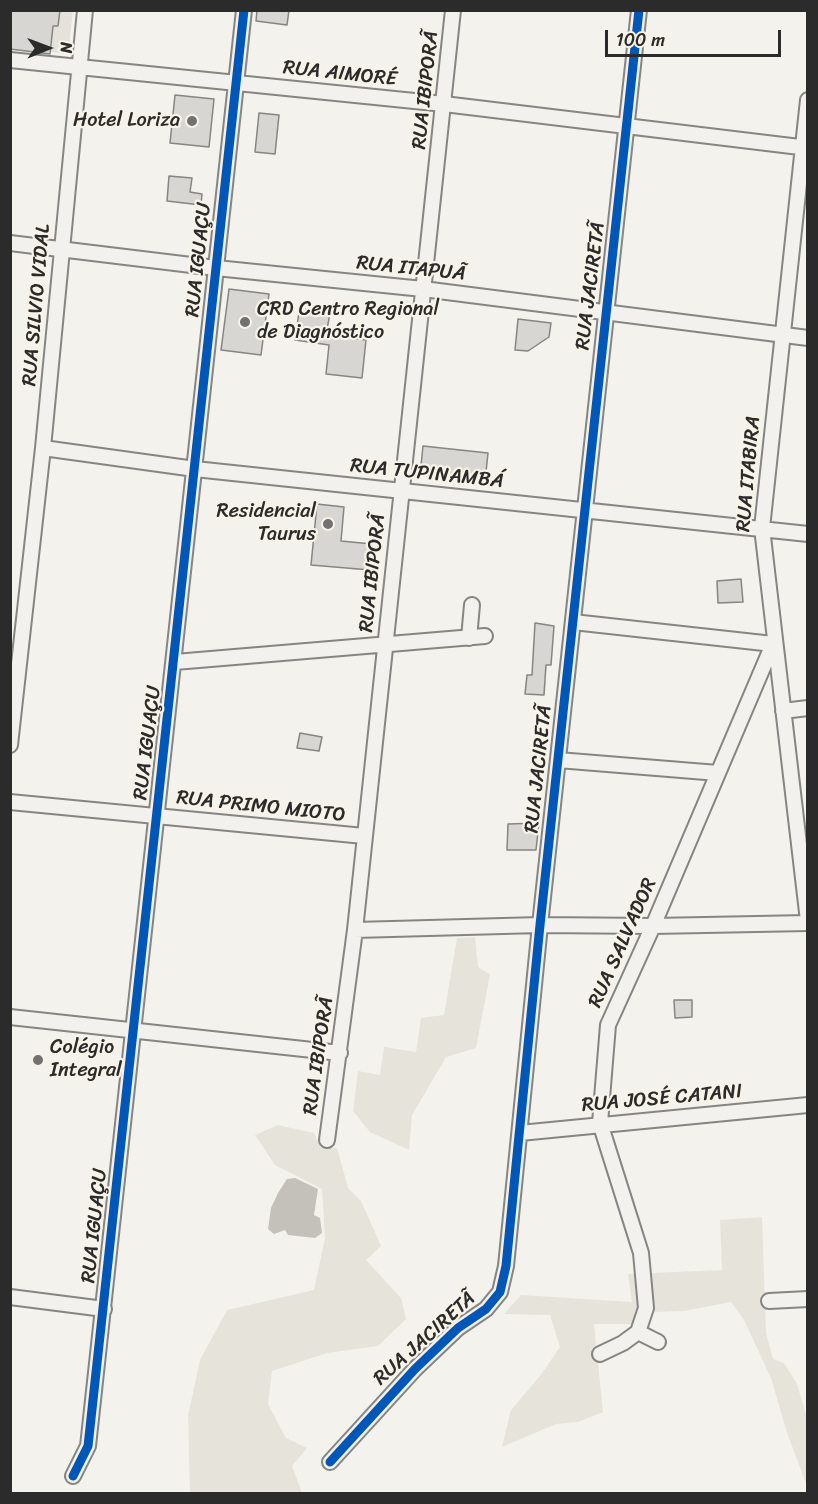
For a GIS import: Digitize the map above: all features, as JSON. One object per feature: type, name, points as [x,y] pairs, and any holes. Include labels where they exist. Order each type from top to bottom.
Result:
[{"type":"street","name":"RUA SILVIO VIDAL","points":[[10,745],[43,448],[85,10]]},
{"type":"street","name":"RUA IGUAÇU","points":[[73,1476],[88,1446],[104,1309],[244,10]]},
{"type":"street","name":"RUA IBIPORÃ","points":[[327,1140],[356,930],[364,836],[453,10]]},
{"type":"street","name":"RUA JACIRETÃ","points":[[330,1462],[415,1369],[458,1328],[486,1309],[500,1292],[509,1245],[540,925],[639,10]]},
{"type":"street","name":"RUA AIMORÉ","points":[[10,60],[444,104],[805,148]]},
{"type":"street","name":"RUA ITABIRA","points":[[807,100],[805,148],[762,528],[773,644],[807,922]]},
{"type":"street","name":"RUA ITAPUÃ","points":[[10,243],[216,268],[423,289],[807,338]]},
{"type":"street","name":"RUA TUPINAMBÁ","points":[[43,448],[195,469],[807,534]]},
{"type":"street","points":[[469,638],[472,605]]},
{"type":"street","points":[[573,622],[773,644]]},
{"type":"street","points":[[175,662],[485,636]]},
{"type":"street","name":"RUA SALVADOR","points":[[638,1332],[646,1308],[641,1253],[600,1124],[608,1025],[653,926],[773,644]]},
{"type":"street","points":[[783,711],[807,708]]},
{"type":"street","points":[[558,760],[718,773]]},
{"type":"street","name":"RUA PRIMO MIOTO","points":[[10,802],[364,836]]},
{"type":"street","points":[[356,930],[807,922]]},
{"type":"street","points":[[10,1017],[340,1053]]},
{"type":"street","name":"RUA JOSÉ CATANI","points":[[520,1133],[807,1105]]},
{"type":"street","points":[[10,1298],[104,1309]]},
{"type":"street","points":[[769,1301],[807,1299]]},
{"type":"street","points":[[600,1354],[623,1343],[638,1332],[658,1342]]},
{"type":"shaded area","points":[[11,11],[73,11],[68,54],[11,47]]},
{"type":"shaded area","points":[[475,937],[478,967],[490,974],[476,1048],[446,1057],[412,1115],[409,1150],[370,1132],[353,1111],[358,1071],[380,1075],[384,1047],[416,1052],[421,1018],[444,1015],[457,938]]},
{"type":"shaded area","points":[[278,1125],[314,1133],[321,1148],[337,1148],[348,1188],[361,1201],[381,1246],[366,1260],[401,1298],[406,1319],[378,1346],[327,1353],[272,1371],[268,1404],[286,1438],[307,1448],[292,1466],[302,1493],[190,1493],[188,1416],[200,1360],[227,1310],[314,1290],[325,1238],[322,1189],[275,1165],[255,1135]]},
{"type":"shaded area","points":[[295,1178],[318,1189],[314,1215],[320,1218],[322,1233],[315,1238],[288,1235],[285,1230],[274,1234],[268,1229],[271,1208],[278,1193],[287,1179]]},
{"type":"shaded area","points":[[762,1217],[766,1333],[773,1359],[784,1363],[797,1384],[807,1418],[807,1486],[787,1433],[771,1378],[744,1320],[731,1302],[684,1311],[655,1312],[633,1324],[594,1324],[603,1412],[578,1422],[556,1424],[502,1447],[511,1410],[540,1376],[560,1347],[550,1315],[504,1314],[521,1295],[632,1302],[628,1274],[722,1270],[720,1220]]},
{"type":"building","points":[[10,10],[60,10],[58,26],[53,26],[50,54],[10,49]]},
{"type":"building","points":[[257,10],[289,10],[287,25],[256,21]]},
{"type":"building","name":"Hotel Loriza","points":[[175,95],[214,99],[209,147],[170,143]]},
{"type":"building","points":[[259,113],[279,115],[275,154],[255,152]]},
{"type":"building","points":[[169,176],[192,178],[190,192],[202,194],[201,205],[167,201]]},
{"type":"building","name":"CRD Centro Regional de Diagnóstico","points":[[229,289],[269,294],[261,355],[221,350]]},
{"type":"building","points":[[306,309],[330,313],[326,335],[366,340],[362,378],[326,374],[329,345],[295,340],[299,312],[305,313]]},
{"type":"building","points":[[518,319],[551,323],[549,337],[528,351],[515,350]]},
{"type":"building","points":[[423,446],[488,453],[485,482],[420,475]]},
{"type":"building","name":"Residencial Taurus","points":[[317,504],[344,507],[341,541],[372,544],[370,570],[311,565]]},
{"type":"building","points":[[741,579],[743,602],[718,603],[717,581]]},
{"type":"building","points":[[535,623],[554,626],[551,665],[546,665],[544,695],[525,694],[527,675],[532,675]]},
{"type":"building","points":[[300,733],[322,737],[319,751],[297,748]]},
{"type":"building","points":[[539,823],[536,850],[507,850],[508,824]]},
{"type":"building","points":[[674,1000],[692,1000],[692,1017],[675,1018]]},
{"type":"cycle path","points":[[73,1476],[88,1446],[244,10]]},
{"type":"cycle path","points":[[330,1462],[415,1369],[458,1328],[486,1309],[500,1292],[506,1266],[540,925],[639,10]]},
{"type":"place","name":"Hotel Loriza","points":[[192,121]]},
{"type":"place","name":"CRD Centro Regional de Diagnóstico","points":[[245,322]]},
{"type":"place","name":"Residencial Taurus","points":[[328,524]]},
{"type":"place","name":"Colégio Integral","points":[[38,1060]]}]
